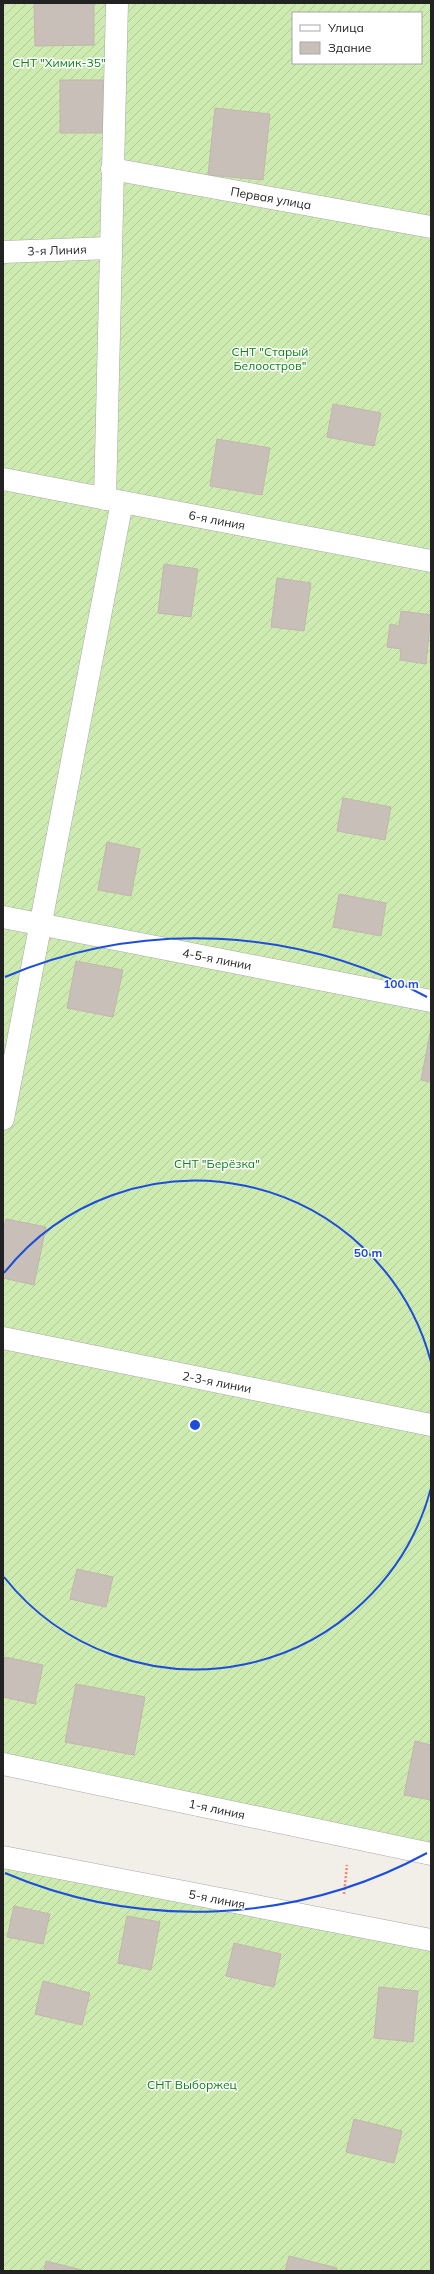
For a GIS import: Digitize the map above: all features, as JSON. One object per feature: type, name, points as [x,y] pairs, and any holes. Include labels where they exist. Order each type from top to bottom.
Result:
[{"type":"street","points":[[3,1119],[41,924],[114,500],[110,248],[117,3]]},
{"type":"street","name":"Первая улица","points":[[112,169],[431,227]]},
{"type":"street","name":"3-я Линия","points":[[3,252],[110,248]]},
{"type":"street","name":"6-я линия","points":[[3,479],[431,561]]},
{"type":"street","name":"4-5-я линии","points":[[3,917],[431,1000]]},
{"type":"street","name":"2-3-я линии","points":[[3,1338],[431,1425]]},
{"type":"street","name":"1-я линия","points":[[3,1764],[431,1854]]},
{"type":"street","name":"5-я линия","points":[[3,1857],[431,1940]]},
{"type":"path","points":[[345,1924],[345,1868],[358,1839]]},
{"type":"green space","name":"СНТ \"Берёзка\"","points":[[3,3],[431,3],[431,1854],[3,1765]]},
{"type":"green space","name":"СНТ Выборжец","points":[[3,1857],[431,1938],[431,2271],[3,2271]]},
{"type":"building","points":[[34,3],[94,3],[94,45],[35,46]]},
{"type":"building","points":[[60,80],[103,80],[103,133],[60,133]]},
{"type":"building","points":[[215,108],[270,114],[263,180],[208,175]]},
{"type":"building","points":[[333,404],[381,413],[374,446],[327,437]]},
{"type":"building","points":[[217,439],[270,448],[262,495],[210,486]]},
{"type":"building","points":[[164,564],[198,569],[191,617],[158,613]]},
{"type":"building","points":[[277,578],[311,583],[304,631],[271,627]]},
{"type":"building","points":[[401,611],[431,615],[426,664],[400,660],[401,649],[387,647],[390,624],[399,626]]},
{"type":"building","points":[[343,798],[391,807],[385,840],[337,831]]},
{"type":"building","points":[[107,842],[140,849],[131,896],[98,890]]},
{"type":"building","points":[[339,894],[386,903],[381,936],[333,927]]},
{"type":"building","points":[[76,961],[123,970],[113,1017],[67,1008]]},
{"type":"building","points":[[431,1033],[431,1082],[421,1080]]},
{"type":"building","points":[[6,1219],[46,1227],[34,1285],[3,1278],[3,1231]]},
{"type":"building","points":[[77,1569],[113,1577],[106,1607],[70,1599]]},
{"type":"building","points":[[5,1657],[43,1665],[35,1704],[3,1697],[3,1667]]},
{"type":"building","points":[[76,1684],[145,1697],[134,1755],[65,1742]]},
{"type":"building","points":[[415,1741],[431,1745],[431,1800],[404,1795]]},
{"type":"building","points":[[14,1906],[50,1914],[43,1944],[7,1937]]},
{"type":"building","points":[[127,1916],[160,1922],[151,1970],[118,1963]]},
{"type":"building","points":[[234,1943],[281,1954],[274,1987],[226,1976]]},
{"type":"building","points":[[43,1981],[90,1993],[82,2025],[35,2014]]},
{"type":"building","points":[[379,1987],[418,1991],[413,2042],[374,2038]]},
{"type":"building","points":[[354,2119],[402,2131],[394,2163],[346,2152]]},
{"type":"building","points":[[289,2256],[337,2268],[336,2271],[285,2271]]},
{"type":"building","points":[[46,2261],[82,2270],[82,2271],[44,2271]]},
{"type":"park label","name":"СНТ \"Химик-35\"","points":[[59,62]]},
{"type":"park label","name":"СНТ \"Старый Белоостров\"","points":[[270,358]]}]
